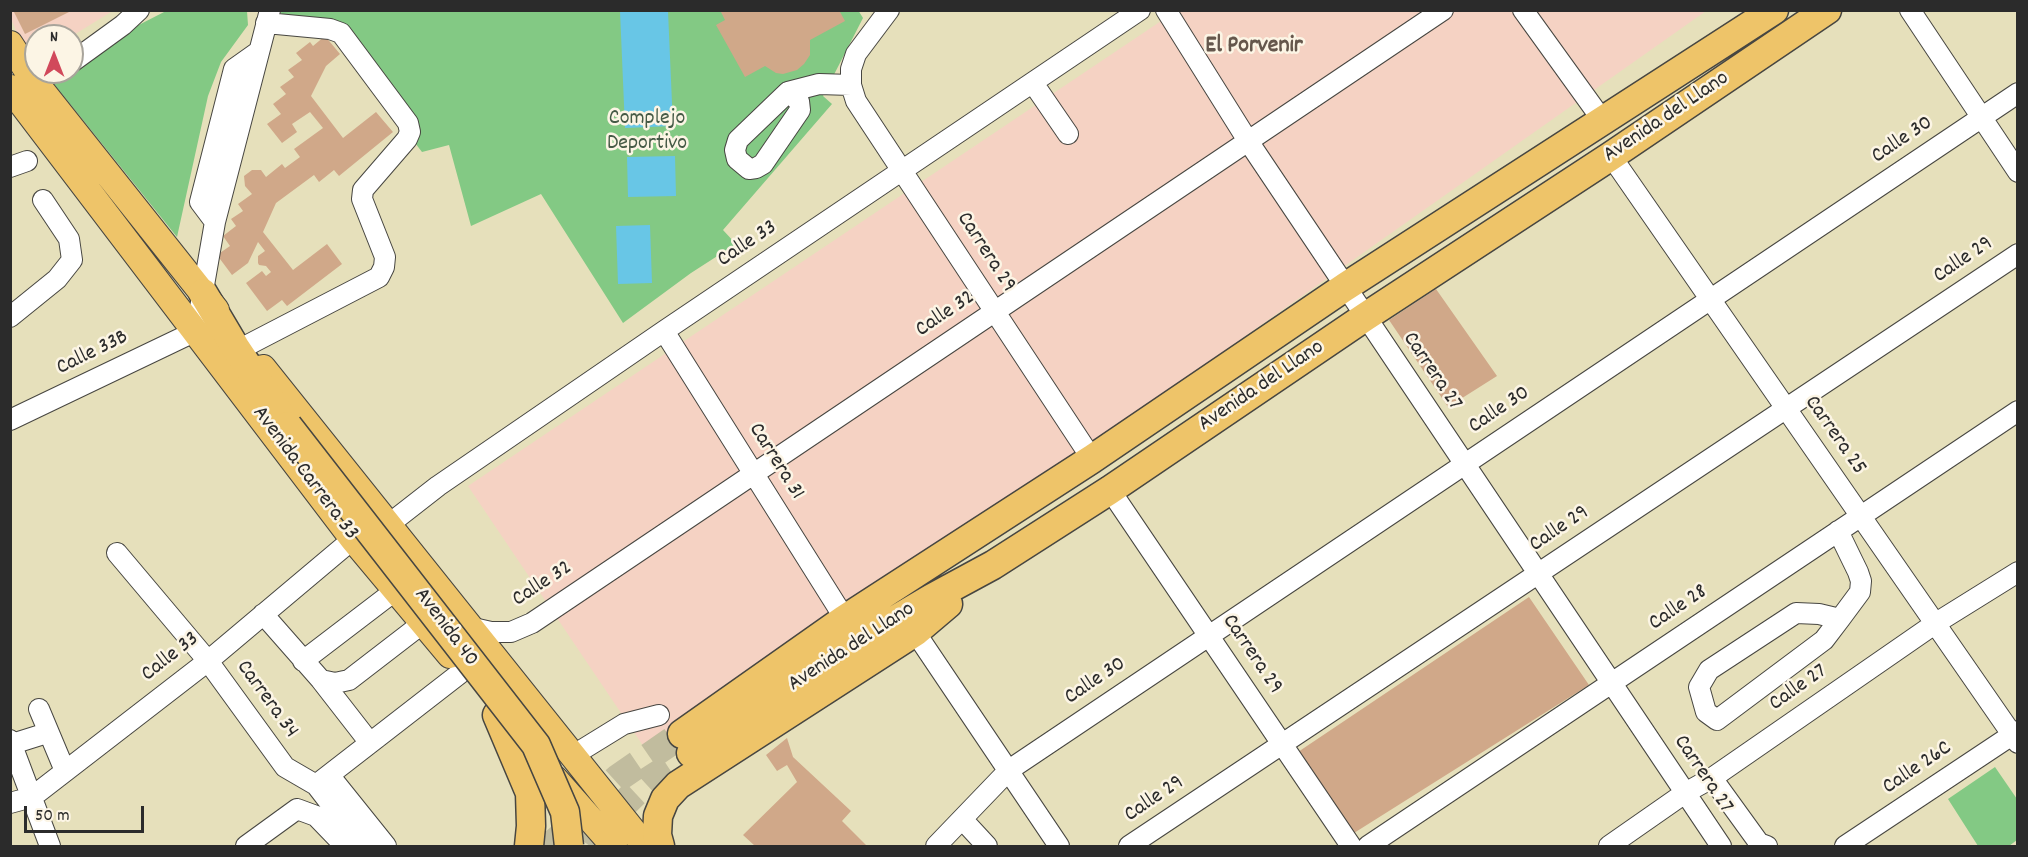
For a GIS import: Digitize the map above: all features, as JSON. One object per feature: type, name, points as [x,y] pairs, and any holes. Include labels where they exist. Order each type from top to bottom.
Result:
[{"type":"highway","name":"Avenida del Llano","points":[[1774,10],[1345,287],[1092,459],[845,619],[687,743],[932,598],[993,565],[1110,490],[1365,317],[1611,156],[1827,10]]},
{"type":"highway","name":"Avenida Carrera 33","points":[[203,293],[235,347],[288,426]]},
{"type":"highway","name":"Avenida 40","points":[[288,426],[536,745],[565,812],[568,846]]},
{"type":"highway","points":[[660,846],[657,835],[658,816],[665,799],[678,785],[915,632],[993,565]]},
{"type":"highway","points":[[497,715],[530,793],[529,846]]},
{"type":"main road","name":"Avenida Carrera 33","points":[[10,44],[24,75]]},
{"type":"main road","name":"Avenida Carrera 33","points":[[28,84],[196,331],[353,539],[497,715],[614,846]]},
{"type":"main road","name":"Avenida Carrera 33","points":[[29,84],[203,293],[645,846]]},
{"type":"street","points":[[84,51],[120,18],[139,10]]},
{"type":"street","name":"Calle 33","points":[[388,525],[438,486],[664,331],[1140,10]]},
{"type":"street","name":"Carrera 27","points":[[1166,10],[1248,141],[1721,846]]},
{"type":"street","name":"Calle 32","points":[[469,627],[491,632],[511,632],[525,627],[1443,10]]},
{"type":"street","points":[[1523,10],[1603,121]]},
{"type":"street","points":[[1910,10],[2018,172]]},
{"type":"street","points":[[788,92],[851,77],[856,54],[884,12]]},
{"type":"street","points":[[196,331],[215,222],[268,17],[330,29],[341,33],[408,123],[410,132],[407,139],[363,190],[362,199],[385,257],[384,267],[379,277],[244,347]]},
{"type":"street","name":"Carrera 29","points":[[851,77],[856,101],[1092,459]]},
{"type":"street","points":[[1033,83],[1068,134]]},
{"type":"street","name":"Calle 30","points":[[936,846],[1009,770],[2018,93]]},
{"type":"street","name":"Carrera 25","points":[[1611,156],[1860,516],[2016,736]]},
{"type":"street","points":[[10,317],[57,279],[72,260],[69,239],[43,200]]},
{"type":"street","name":"Calle 29","points":[[1129,846],[2018,254]]},
{"type":"street","name":"Calle 33B","points":[[10,420],[196,331]]},
{"type":"street","name":"Carrera 31","points":[[664,331],[845,619]]},
{"type":"street","name":"Calle 28","points":[[1368,846],[2018,411]]},
{"type":"street","name":"Carrera 29","points":[[1110,490],[1352,846]]},
{"type":"street","points":[[1838,531],[1861,580],[1860,592],[1840,619],[1824,640],[1717,720],[1706,712],[1699,687],[1708,670],[1796,613],[1819,614],[1840,619]]},
{"type":"street","name":"Calle 33","points":[[10,803],[32,797],[208,661],[353,539]]},
{"type":"street","name":"Carrera 34","points":[[117,553],[208,661],[285,767],[295,787],[297,809]]},
{"type":"street","name":"Calle 27","points":[[1609,846],[1685,793],[1712,778],[1936,623],[2018,572]]},
{"type":"street","points":[[303,661],[396,590]]},
{"type":"street","points":[[263,614],[321,680],[370,743]]},
{"type":"street","points":[[321,680],[335,683],[349,680],[423,623]]},
{"type":"street","points":[[915,632],[1059,846]]},
{"type":"street","points":[[323,780],[463,671]]},
{"type":"street","points":[[39,709],[47,733],[65,771]]},
{"type":"street","points":[[572,756],[624,724],[659,715]]},
{"type":"street","points":[[47,733],[11,742],[50,846]]},
{"type":"street","name":"Calle 26C","points":[[1845,846],[2016,736]]},
{"type":"street","name":"Carrera 34","points":[[285,767],[323,780]]},
{"type":"street","points":[[1712,778],[1758,843],[1767,846]]},
{"type":"street","points":[[323,780],[363,846]]},
{"type":"street","points":[[323,780],[386,846]]},
{"type":"street","points":[[246,846],[297,809],[316,816],[345,846]]},
{"type":"street","points":[[515,846],[531,809]]},
{"type":"street","points":[[962,819],[987,846]]},
{"type":"shaded area","points":[[110,10],[111,12],[84,29],[84,24],[24,24],[24,48],[11,19],[10,11]]},
{"type":"shaded area","points":[[1176,11],[1706,11],[650,756],[468,486]]},
{"type":"green space","name":"Complejo Deportivo","points":[[281,10],[858,10],[863,18],[823,96],[832,104],[723,230],[736,244],[691,273],[623,323],[541,194],[471,226],[449,145],[422,152],[318,17],[279,21]]},
{"type":"green space","points":[[166,11],[247,11],[248,25],[221,62],[208,96],[177,237],[54,84],[84,84],[84,62],[125,32]]},
{"type":"green space","points":[[1995,767],[2017,799],[2017,840],[2009,846],[1978,846],[1948,799]]},
{"type":"water","points":[[620,11],[668,11],[673,126],[625,128]]},
{"type":"water","points":[[675,156],[676,196],[628,197],[627,157]]},
{"type":"water","points":[[650,225],[652,283],[618,284],[616,226]]},
{"type":"building","points":[[13,10],[73,10],[45,24],[24,24],[24,32]]},
{"type":"building","points":[[720,10],[839,10],[845,21],[810,40],[810,55],[797,70],[783,74],[776,73],[765,66],[745,77],[716,25],[725,20]]},
{"type":"building","points":[[325,36],[340,54],[326,66],[311,96],[343,138],[376,112],[393,132],[339,176],[334,170],[319,182],[314,175],[276,203],[263,232],[293,270],[327,244],[342,264],[287,306],[282,300],[267,311],[246,283],[262,271],[266,276],[271,272],[266,266],[258,263],[258,256],[265,251],[258,242],[248,263],[232,275],[217,255],[230,246],[223,236],[236,226],[231,219],[243,211],[238,204],[252,194],[245,186],[244,176],[252,170],[261,170],[266,177],[282,164],[285,168],[300,157],[294,149],[323,128],[310,112],[292,124],[297,132],[282,143],[267,124],[281,114],[273,104],[286,94],[280,87],[294,77],[288,70],[302,60],[296,53],[310,42],[313,46]]},
{"type":"building","points":[[1436,289],[1497,376],[1448,407],[1389,320]]},
{"type":"building","points":[[1529,597],[1589,685],[1354,833],[1298,752]]},
{"type":"building","points":[[787,738],[793,757],[851,811],[842,821],[867,846],[755,846],[743,835],[797,782],[787,765],[777,771],[766,755]]},
{"type":"tunnel","points":[[584,809],[618,778],[682,734]]},
{"type":"tunnel","points":[[590,846],[608,820],[648,781],[691,753]]},
{"type":"tunnel","points":[[544,846],[572,822]]},
{"type":"district","name":"El Porvenir","points":[[1254,48]]}]
